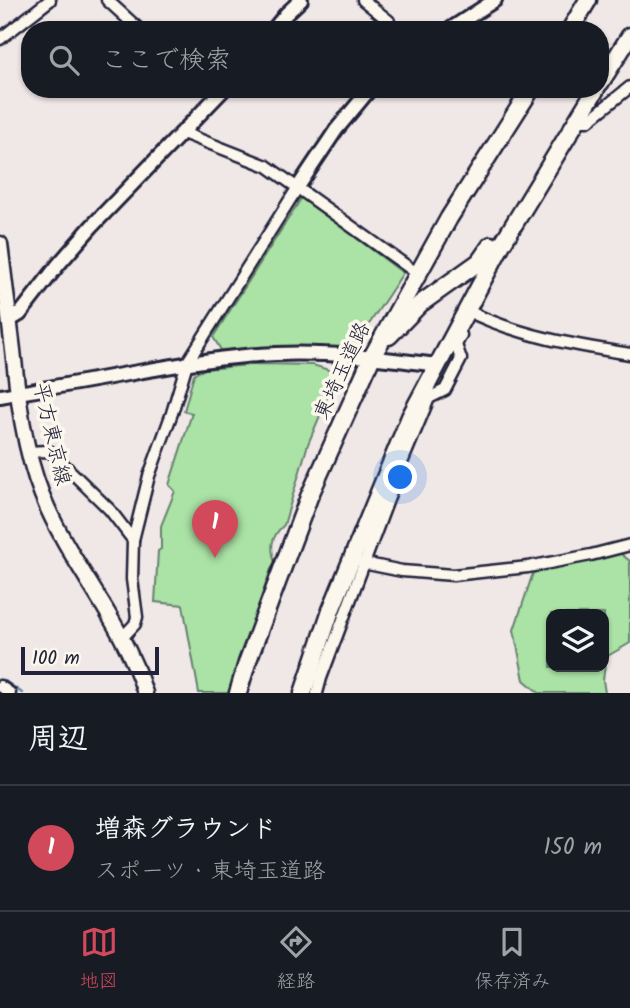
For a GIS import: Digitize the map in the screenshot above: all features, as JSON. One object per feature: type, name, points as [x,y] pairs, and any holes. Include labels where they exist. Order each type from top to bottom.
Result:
[{"type":"highway","points":[[575,21],[589,0]]},
{"type":"highway","points":[[609,69],[630,36]]},
{"type":"highway","name":"東埼玉道路","points":[[238,693],[309,497],[372,357],[449,218],[525,98]]},
{"type":"highway","points":[[303,693],[331,610],[410,416],[469,312],[522,210],[590,98]]},
{"type":"highway","points":[[372,357],[420,304],[479,262],[522,210]]},
{"type":"main road","name":"平方東京線","points":[[0,244],[18,393],[35,474],[49,512],[122,638],[145,693]]},
{"type":"street","points":[[24,21],[50,0]]},
{"type":"street","points":[[107,0],[130,21]]},
{"type":"street","points":[[280,21],[301,0]]},
{"type":"street","points":[[363,0],[389,21]]},
{"type":"street","points":[[463,21],[495,0]]},
{"type":"street","points":[[0,40],[21,23]]},
{"type":"street","points":[[576,121],[588,121],[630,88]]},
{"type":"street","points":[[9,317],[20,314],[92,226],[216,98]]},
{"type":"street","points":[[122,638],[137,618],[132,579],[133,540],[149,476],[187,363],[298,187],[336,130],[363,98]]},
{"type":"street","points":[[183,133],[267,166],[411,270]]},
{"type":"street","points":[[317,693],[363,563],[429,398],[445,390],[461,359],[456,345],[469,312],[510,328],[566,344],[630,354]]},
{"type":"street","points":[[0,396],[214,358],[294,353],[372,357],[437,366]]},
{"type":"street","points":[[29,453],[51,453],[110,510],[133,540]]},
{"type":"street","points":[[363,563],[402,571],[453,575],[527,567],[630,545]]},
{"type":"street","points":[[0,686],[10,693]]},
{"type":"green space","points":[[302,197],[403,273],[358,341],[342,348],[284,346],[221,350],[213,337]]},
{"type":"green space","points":[[261,364],[313,365],[338,373],[308,444],[284,525],[274,539],[272,548],[276,565],[271,569],[228,693],[199,693],[183,605],[155,602],[161,526],[175,491],[169,485],[192,413],[184,411],[194,374],[205,369]]},
{"type":"green space","points":[[617,551],[630,561],[630,643],[609,655],[609,609],[546,609],[546,672],[604,672],[605,693],[539,693],[524,680],[514,630],[533,573]]},
{"type":"waterway","points":[[5,681],[22,693]]},
{"type":"place","name":"増森グラウンド","points":[[215,558]]}]
